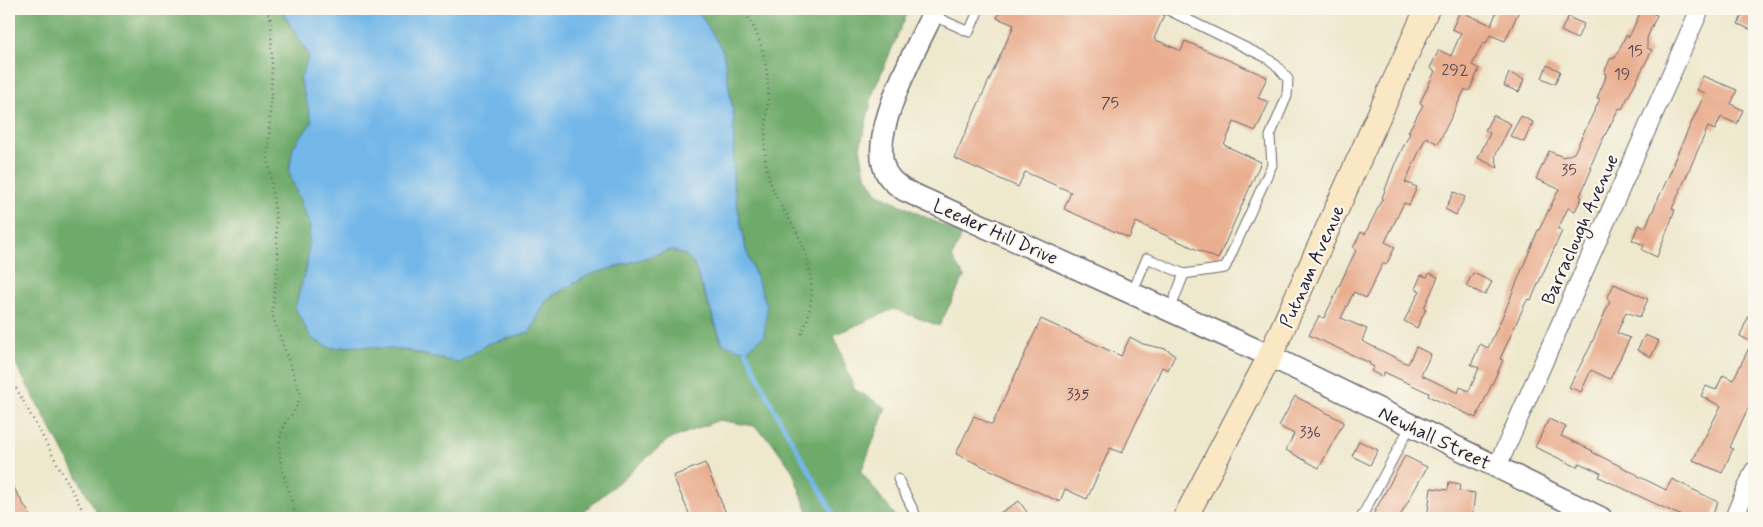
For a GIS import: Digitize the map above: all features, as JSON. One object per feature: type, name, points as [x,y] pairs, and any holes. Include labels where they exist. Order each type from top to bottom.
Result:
[{"type":"main road","name":"Putnam Avenue","points":[[1185,518],[1270,356],[1427,9]]},
{"type":"street","name":"Barraclough Avenue","points":[[1497,467],[1700,9]]},
{"type":"street","name":"Leeder Hill Drive","points":[[933,12],[895,95],[886,123],[881,152],[883,166],[891,181],[904,190],[1270,356]]},
{"type":"street","name":"Newhall Street","points":[[1270,356],[1600,518]]},
{"type":"street","points":[[1734,518],[1754,471]]},
{"type":"lane","points":[[933,12],[969,32],[980,9]]},
{"type":"lane","points":[[1132,293],[1147,258],[1184,274],[1224,268],[1272,165],[1270,136],[1288,96],[1288,79],[1267,58],[1166,9]]},
{"type":"lane","points":[[1170,310],[1184,274]]},
{"type":"lane","points":[[1361,518],[1411,425]]},
{"type":"lane","points":[[898,480],[917,518]]},
{"type":"path","points":[[266,9],[272,19],[268,159],[276,220],[278,259],[272,314],[300,395],[294,410],[282,428],[280,445],[282,476],[296,518]]},
{"type":"path","points":[[743,9],[754,25],[764,50],[768,95],[766,164],[774,193],[793,225],[809,262],[812,300],[808,321],[801,334]]},
{"type":"path","points":[[9,375],[87,518]]},
{"type":"green space","points":[[9,9],[281,9],[309,56],[300,79],[312,122],[293,147],[289,173],[310,226],[307,264],[295,308],[312,339],[331,348],[356,346],[404,350],[459,363],[487,344],[530,332],[547,299],[589,275],[671,250],[687,256],[694,265],[722,344],[767,306],[746,250],[733,183],[734,118],[723,51],[697,9],[909,9],[874,90],[860,148],[865,174],[877,193],[962,235],[952,257],[964,277],[939,326],[894,309],[834,335],[854,389],[886,408],[861,472],[897,518],[810,518],[792,470],[772,442],[754,426],[719,420],[668,440],[576,518],[100,518],[9,352]]},
{"type":"water","points":[[281,9],[697,9],[723,51],[734,118],[733,183],[746,250],[767,306],[764,336],[746,351],[723,344],[694,265],[687,256],[671,250],[589,275],[547,299],[530,332],[487,344],[459,363],[404,350],[356,346],[331,348],[312,339],[295,308],[307,264],[310,226],[289,173],[293,147],[312,122],[300,79],[309,56]]},
{"type":"building","points":[[1001,9],[1153,9],[1164,15],[1154,39],[1181,51],[1185,41],[1267,77],[1258,98],[1269,102],[1256,131],[1234,122],[1224,145],[1261,162],[1218,259],[1136,222],[1129,238],[1064,209],[1071,192],[1025,172],[1018,187],[954,158],[1014,25],[997,18]]},
{"type":"building","points":[[1498,9],[1520,9],[1505,41],[1490,35],[1486,44],[1483,43],[1472,65],[1479,69],[1469,91],[1465,89],[1438,144],[1426,137],[1405,182],[1417,187],[1409,205],[1404,203],[1385,242],[1395,247],[1386,265],[1383,263],[1366,298],[1354,292],[1341,318],[1367,329],[1362,341],[1408,364],[1416,347],[1431,354],[1421,375],[1458,393],[1460,387],[1469,391],[1479,368],[1471,365],[1480,344],[1488,348],[1538,230],[1559,189],[1536,179],[1549,151],[1563,157],[1574,153],[1600,99],[1597,98],[1606,77],[1604,73],[1610,59],[1615,58],[1626,35],[1629,37],[1642,9],[1657,15],[1647,38],[1647,48],[1652,50],[1622,109],[1619,108],[1601,143],[1590,167],[1592,168],[1575,211],[1568,208],[1558,229],[1562,231],[1531,300],[1528,299],[1525,304],[1500,359],[1503,360],[1476,418],[1428,396],[1429,393],[1384,372],[1382,377],[1371,371],[1374,367],[1370,363],[1309,335],[1319,316],[1324,318],[1356,250],[1353,248],[1361,232],[1365,234],[1383,198],[1394,166],[1410,133],[1408,132],[1423,105],[1420,103],[1435,71],[1430,68],[1439,50],[1451,56],[1461,33],[1452,29],[1460,11],[1491,25]]},
{"type":"building","points":[[1745,9],[1754,9],[1754,31],[1738,24]]},
{"type":"building","points":[[1568,17],[1584,24],[1577,39],[1561,31]]},
{"type":"building","points":[[1547,65],[1560,71],[1555,84],[1542,78]]},
{"type":"building","points":[[1509,73],[1524,79],[1519,92],[1504,86]]},
{"type":"building","points":[[1703,76],[1737,90],[1731,104],[1743,110],[1737,124],[1721,117],[1715,130],[1708,127],[1672,209],[1675,210],[1657,257],[1642,250],[1644,245],[1632,240],[1639,225],[1645,228],[1705,93],[1697,90]]},
{"type":"building","points":[[1493,115],[1511,124],[1495,156],[1498,168],[1478,158],[1490,133],[1485,130]]},
{"type":"building","points":[[1521,116],[1533,122],[1524,142],[1510,136]]},
{"type":"building","points":[[1454,192],[1465,197],[1456,215],[1445,209]]},
{"type":"building","points":[[1430,273],[1438,277],[1417,328],[1404,321],[1420,291],[1415,289],[1421,275],[1427,277]]},
{"type":"building","points":[[1473,273],[1492,282],[1485,295],[1466,286]]},
{"type":"building","points":[[1614,284],[1648,299],[1640,317],[1626,312],[1617,333],[1630,338],[1610,379],[1591,370],[1581,392],[1569,387],[1590,347],[1610,301],[1607,299]]},
{"type":"building","points":[[1754,303],[1754,395],[1730,447],[1733,449],[1722,473],[1693,460],[1721,406],[1701,396],[1706,386],[1716,390],[1723,375],[1733,380],[1752,342],[1740,336]]},
{"type":"building","points":[[1041,319],[1121,356],[1130,337],[1143,344],[1166,349],[1175,355],[1168,370],[1162,367],[1122,453],[1110,448],[1087,499],[1065,489],[1060,502],[956,454],[974,416],[992,425]]},
{"type":"building","points":[[1645,335],[1659,341],[1651,357],[1637,350]]},
{"type":"building","points":[[1295,396],[1344,422],[1319,468],[1286,450],[1294,434],[1279,426]]},
{"type":"building","points":[[1549,419],[1566,427],[1561,436],[1666,490],[1672,479],[1718,502],[1711,518],[1689,518],[1675,513],[1599,477],[1601,473],[1579,463],[1577,467],[1535,447]]},
{"type":"building","points":[[1359,441],[1378,450],[1370,465],[1352,456]]},
{"type":"building","points":[[1405,456],[1427,467],[1399,518],[1371,518]]},
{"type":"building","points":[[705,463],[728,518],[691,518],[673,476]]},
{"type":"building","points":[[9,480],[32,518],[9,518]]},
{"type":"building","points":[[1449,482],[1460,484],[1459,491],[1475,493],[1472,518],[1427,518],[1431,488],[1448,490]]},
{"type":"building","points":[[1019,501],[1031,518],[992,518]]},
{"type":"waterway","points":[[746,351],[776,413],[835,518]]}]
